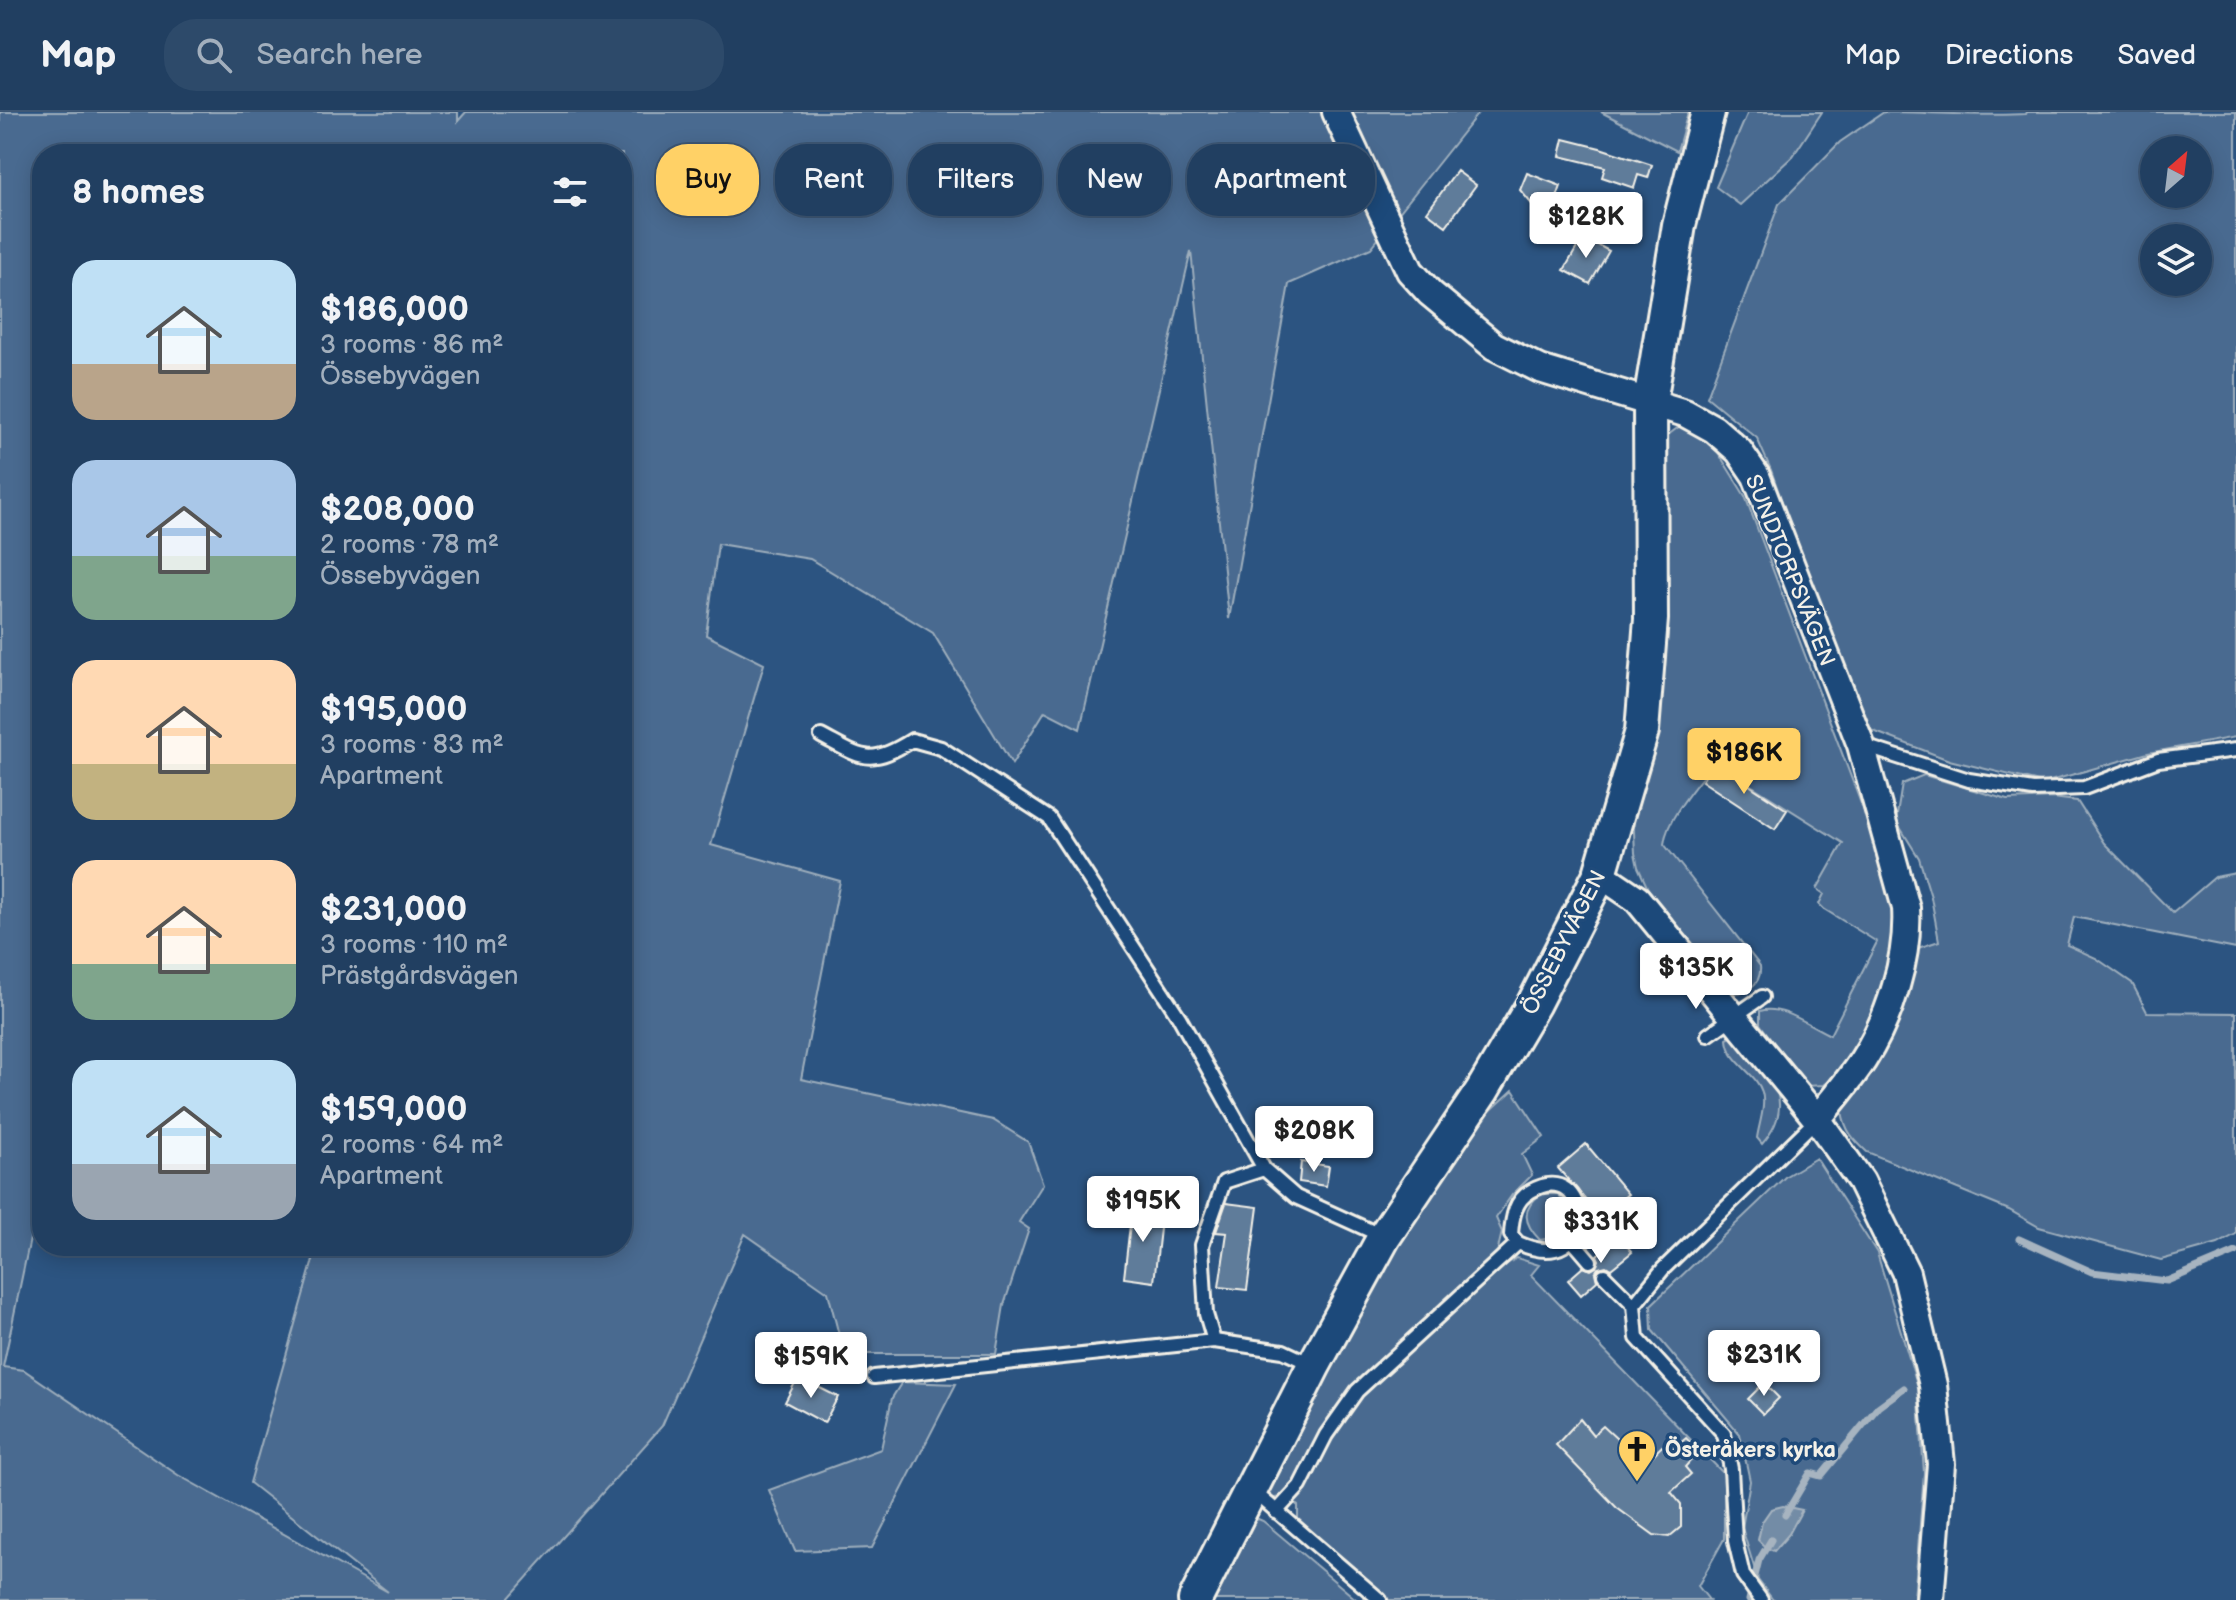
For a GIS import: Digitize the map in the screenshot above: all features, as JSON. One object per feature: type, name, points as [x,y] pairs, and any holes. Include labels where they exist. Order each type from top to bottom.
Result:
[{"type":"street","name":"SUNDTORPSVÄGEN","points":[[1336,112],[1410,271],[1430,293],[1494,346],[1540,369],[1685,413],[1714,429],[1739,451],[1756,476],[1861,745],[1901,884],[1907,929],[1894,989],[1875,1036],[1864,1059],[1817,1119]]},
{"type":"street","name":"ÖSSEBYVÄGEN","points":[[1195,1600],[1314,1365],[1384,1237],[1482,1091],[1534,1003],[1600,874],[1642,731],[1651,619],[1650,402],[1679,225],[1708,112]]},
{"type":"street","points":[[1600,874],[1637,899],[1817,1119],[1861,1181],[1906,1273],[1933,1385],[1941,1464],[1930,1600]]},
{"type":"lane","points":[[821,736],[862,758],[887,756],[912,740],[941,748],[1049,818],[1179,1017],[1264,1169],[1296,1197],[1384,1237]]},
{"type":"lane","points":[[1861,745],[1969,780],[2033,790],[2084,788],[2158,760],[2236,750]]},
{"type":"lane","points":[[1708,1035],[1762,997]]},
{"type":"lane","points":[[1634,1305],[1663,1269],[1817,1119]]},
{"type":"lane","points":[[1214,1341],[1206,1314],[1202,1245],[1224,1182],[1264,1169]]},
{"type":"lane","points":[[1557,1183],[1571,1192],[1578,1210],[1578,1228],[1572,1240],[1558,1248],[1536,1251],[1518,1243],[1511,1235],[1512,1217],[1523,1196],[1544,1184],[1557,1183]]},
{"type":"lane","points":[[1572,1240],[1590,1261]]},
{"type":"lane","points":[[1276,1512],[1300,1486],[1326,1435],[1357,1391],[1518,1243]]},
{"type":"lane","points":[[1604,1275],[1634,1305],[1637,1338],[1724,1434],[1731,1469],[1735,1541],[1743,1575],[1761,1600]]},
{"type":"lane","points":[[874,1377],[1214,1341],[1283,1351],[1314,1365]]},
{"type":"lane","points":[[1251,1489],[1380,1600]]},
{"type":"shaded area","points":[[0,112],[458,112],[458,121],[466,112],[1479,112],[1371,248],[1289,284],[1229,619],[1191,251],[1080,729],[1045,711],[1012,764],[933,633],[810,559],[718,544],[706,635],[764,664],[711,845],[840,881],[801,1079],[993,1120],[1028,1142],[1043,1184],[1019,1222],[1029,1229],[1004,1305],[996,1354],[854,1354],[840,1339],[828,1292],[745,1234],[662,1426],[507,1600],[0,1600]]},
{"type":"shaded area","points":[[1601,112],[1688,112],[1677,151]]},
{"type":"shaded area","points":[[1748,112],[1822,112],[1793,156],[1740,205],[1716,187]]},
{"type":"shaded area","points":[[1884,112],[1990,115],[2027,112],[2236,112],[2236,737],[2148,753],[2043,783],[1949,760],[1860,726],[1771,470],[1757,438],[1707,397],[1779,204],[1840,142]]},
{"type":"shaded area","points":[[1684,423],[1711,441],[1745,496],[1880,854],[1900,922],[1882,996],[1860,1044],[1849,1063],[1824,1085],[1806,1086],[1760,1024],[1760,1011],[1787,1013],[1830,1035],[1877,942],[1819,904],[1824,894],[1817,889],[1843,843],[1714,762],[1684,801],[1671,823],[1664,844],[1760,966],[1755,984],[1746,991],[1734,993],[1728,992],[1649,891],[1635,853],[1633,811],[1660,476],[1668,435]]},
{"type":"shaded area","points":[[1924,775],[2007,800],[2052,798],[2077,801],[2104,843],[2173,913],[2215,877],[2236,873],[2236,949],[2074,917],[2067,945],[2096,958],[2132,983],[2147,1012],[2236,1013],[2236,1234],[2218,1244],[2161,1260],[2039,1227],[2009,1210],[1867,1152],[1850,1134],[1842,1111],[1900,1012],[1913,977],[1918,948],[1939,941],[1931,897],[1919,858],[1896,821],[1902,784]]},
{"type":"shaded area","points":[[1738,1033],[1768,1072],[1779,1099],[1773,1128],[1762,1144],[1757,1138],[1763,1109],[1762,1092],[1732,1054],[1727,1039]]},
{"type":"shaded area","points":[[1513,1090],[1544,1137],[1522,1154],[1532,1175],[1512,1195],[1496,1218],[1502,1232],[1497,1253],[1505,1265],[1517,1258],[1539,1265],[1531,1275],[1724,1474],[1724,1539],[1698,1586],[1709,1600],[1389,1600],[1298,1522],[1298,1506],[1285,1495],[1272,1499],[1265,1492],[1369,1289],[1472,1128]]},
{"type":"shaded area","points":[[1816,1158],[1877,1253],[1918,1387],[1924,1473],[1914,1600],[1773,1600],[1758,1580],[1742,1528],[1750,1481],[1740,1434],[1652,1330],[1651,1305],[1786,1176]]},
{"type":"shaded area","points":[[1541,1194],[1558,1194],[1566,1204],[1570,1219],[1563,1236],[1540,1240],[1530,1228],[1527,1211]]},
{"type":"shaded area","points":[[902,1382],[956,1384],[872,1548],[795,1551],[769,1490],[881,1449],[892,1398]]},
{"type":"shaded area","points":[[1783,1506],[1802,1510],[1789,1534],[1774,1551],[1758,1540],[1762,1522],[1771,1509]]},
{"type":"shaded area","points":[[1258,1519],[1357,1600],[1203,1600],[1239,1533]]},
{"type":"building","points":[[1564,139],[1652,165],[1648,178],[1638,175],[1634,188],[1602,177],[1605,167],[1560,156]]},
{"type":"building","points":[[1457,171],[1476,185],[1446,226],[1427,212]]},
{"type":"building","points":[[1527,173],[1561,186],[1554,206],[1546,202],[1541,215],[1520,190]]},
{"type":"building","points":[[1583,237],[1609,251],[1590,284],[1564,270]]},
{"type":"building","points":[[1714,762],[1787,810],[1775,829],[1702,781]]},
{"type":"building","points":[[1586,1144],[1628,1194],[1600,1217],[1558,1168]]},
{"type":"building","points":[[1301,1162],[1329,1166],[1326,1186],[1299,1182]]},
{"type":"building","points":[[1226,1203],[1258,1207],[1247,1290],[1219,1287],[1227,1233],[1216,1232]]},
{"type":"building","points":[[1132,1207],[1162,1211],[1154,1282],[1124,1278]]},
{"type":"building","points":[[1619,1236],[1632,1252],[1611,1269],[1606,1266],[1598,1268],[1595,1273],[1597,1281],[1581,1295],[1568,1280],[1583,1267],[1591,1270],[1596,1267],[1599,1260],[1597,1255]]},
{"type":"building","points":[[798,1377],[838,1397],[824,1423],[785,1402]]},
{"type":"building","points":[[1764,1383],[1779,1398],[1763,1414],[1748,1399]]},
{"type":"building","name":"Österåkers kyrka","points":[[1580,1419],[1593,1435],[1603,1426],[1644,1464],[1662,1446],[1670,1452],[1686,1438],[1699,1451],[1685,1467],[1691,1474],[1671,1492],[1681,1504],[1681,1527],[1669,1537],[1654,1535],[1617,1508],[1556,1445]]},
{"type":"waterway","points":[[2019,1239],[2092,1272],[2167,1281],[2236,1252]]},
{"type":"waterway","points":[[1785,1515],[1810,1473],[1821,1476],[1878,1407],[1904,1388]]},
{"type":"waterway","points":[[1749,1600],[1759,1560],[1771,1540]]},
{"type":"place","name":"Österåkers kyrka","points":[[1637,1483]]}]
